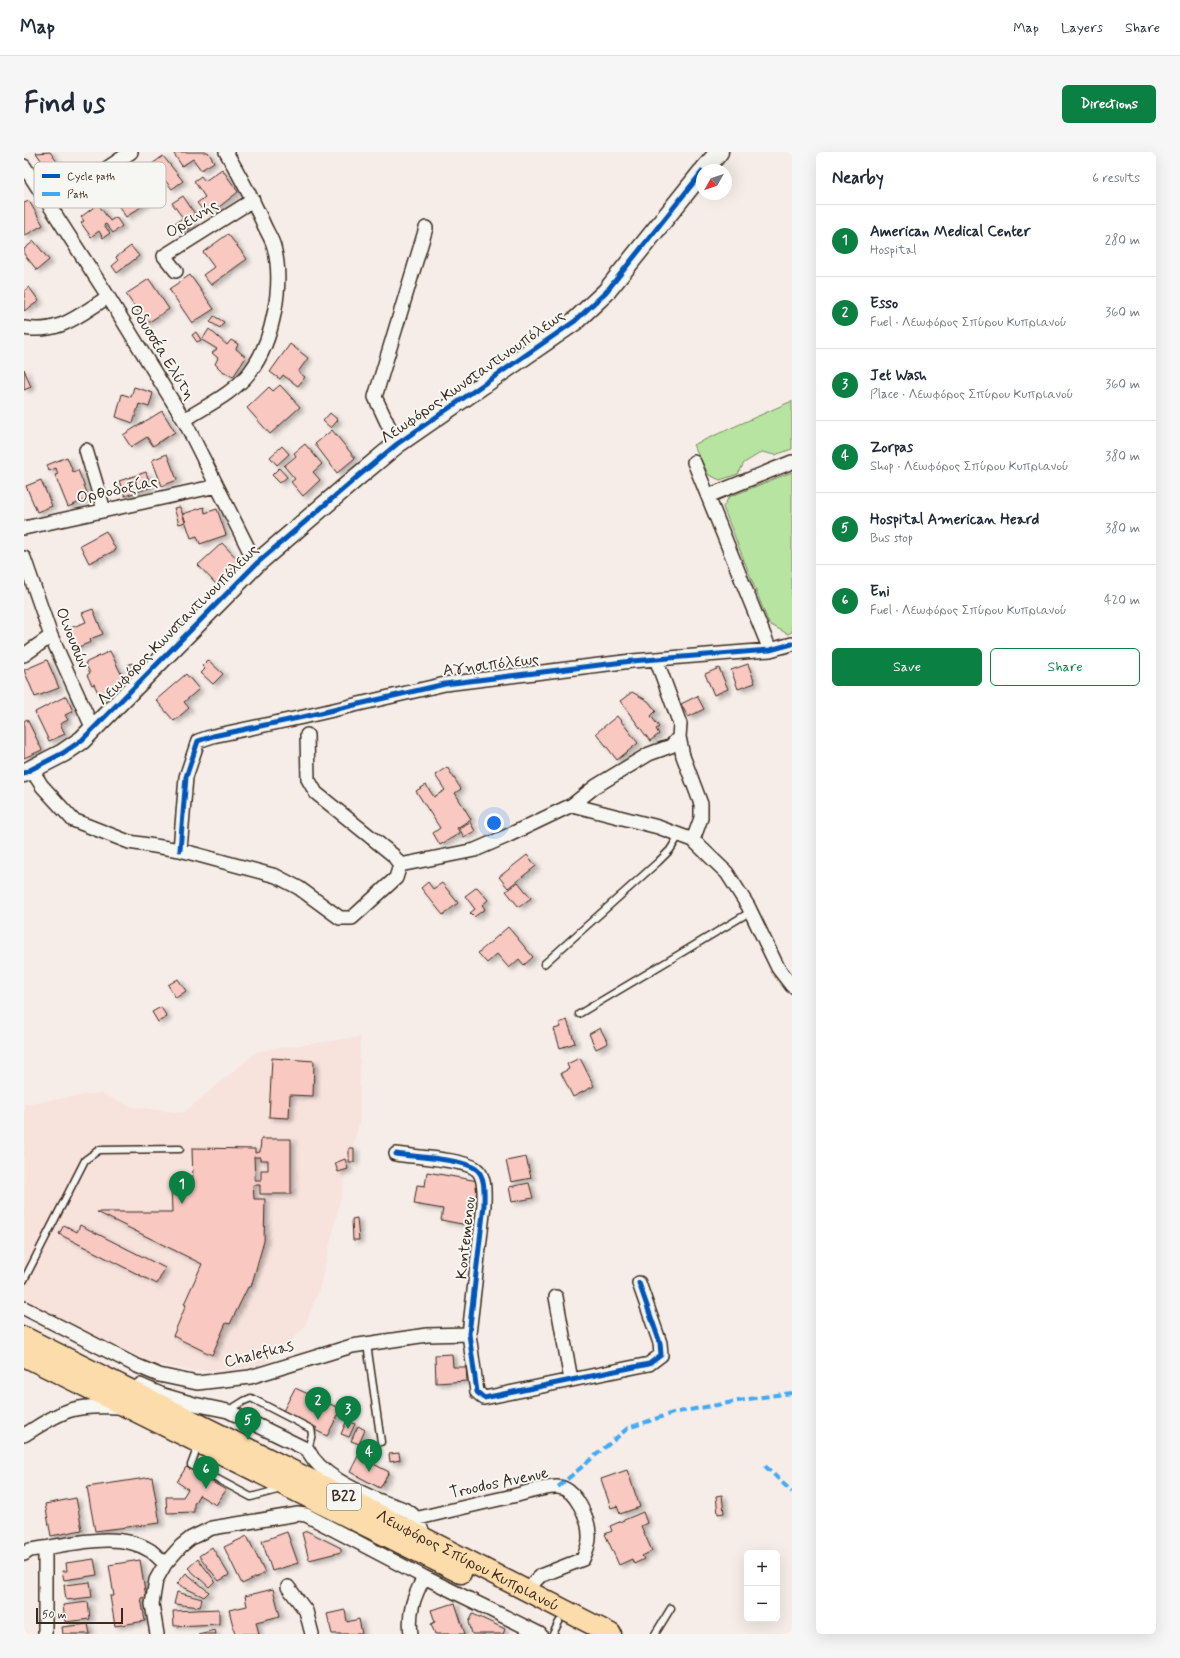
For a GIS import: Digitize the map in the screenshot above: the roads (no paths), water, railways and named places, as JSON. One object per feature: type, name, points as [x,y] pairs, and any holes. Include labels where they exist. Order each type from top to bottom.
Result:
[{"type":"main road","name":"Λεωφόρος Σπύρου Κυπριανού","points":[[24,1338],[426,1539],[610,1634]]},
{"type":"main road","name":"Λεωφόρος Σπύρου Κυπριανού","points":[[24,1356],[287,1488],[309,1508],[556,1628],[582,1634]]},
{"type":"street","points":[[116,162],[131,152]]},
{"type":"street","points":[[184,420],[234,388],[250,372],[263,349],[272,324],[276,300],[277,274],[274,247],[253,200],[226,152]]},
{"type":"street","name":"Λεωφόρος Κωνσταντινουπόλεως","points":[[709,164],[719,152]]},
{"type":"street","name":"Οδυσσέα Ελύτη","points":[[24,166],[34,181]]},
{"type":"street","name":"Λεωφόρος Κωνσταντινουπόλεως","points":[[27,771],[63,753],[82,740],[256,564],[397,444],[575,321],[592,307],[606,292],[696,180]]},
{"type":"street","name":"Ορεινής","points":[[176,271],[164,256],[253,200]]},
{"type":"street","name":"Οδυσσέα Ελύτη","points":[[52,208],[184,420],[256,564]]},
{"type":"street","points":[[397,444],[375,397],[426,228]]},
{"type":"street","points":[[24,328],[38,330],[66,324],[108,297]]},
{"type":"street","points":[[86,450],[104,510]]},
{"type":"street","points":[[694,462],[770,650]]},
{"type":"street","points":[[708,496],[792,462]]},
{"type":"street","name":"Ορθοδοξίας","points":[[24,528],[217,486]]},
{"type":"street","name":"Οινουσών","points":[[24,558],[51,636],[93,729]]},
{"type":"street","points":[[24,655],[51,636]]},
{"type":"street","name":"Αγησιπόλεως","points":[[180,850],[186,777],[198,741],[213,736],[445,684],[656,659],[770,650],[792,644]]},
{"type":"street","points":[[656,659],[680,724],[679,737],[683,756],[701,804],[701,818],[693,840]]},
{"type":"street","points":[[306,735],[308,779],[316,793],[393,855],[400,865]]},
{"type":"street","points":[[400,865],[476,850],[572,805],[596,786],[649,754],[671,746],[679,737]]},
{"type":"street","points":[[27,771],[73,820],[130,842],[180,850],[276,876],[299,888],[340,918],[352,918],[396,878],[400,865]]},
{"type":"street","points":[[572,805],[680,834],[693,840],[727,873],[750,912],[778,968],[792,986]]},
{"type":"street","name":"Kontemenou","points":[[396,1154],[458,1162],[476,1169],[481,1177],[484,1189],[484,1205],[469,1334],[477,1392],[484,1398],[571,1380]]},
{"type":"street","points":[[556,1297],[571,1380],[649,1364],[661,1355],[660,1343],[638,1283]]},
{"type":"street","name":"Chalefkas","points":[[24,1308],[135,1365],[159,1375],[197,1383],[250,1377],[352,1346],[427,1335],[469,1334]]},
{"type":"street","points":[[76,1364],[101,1369],[164,1395],[194,1404],[228,1411],[308,1450],[315,1462],[323,1470],[378,1500],[409,1512],[415,1519],[426,1539]]},
{"type":"street","points":[[194,1404],[197,1383]]},
{"type":"street","points":[[24,1435],[55,1417],[71,1410],[86,1407],[129,1408]]},
{"type":"street","name":"Troodos Avenue","points":[[415,1519],[530,1492],[558,1487],[565,1489],[570,1493],[582,1509],[588,1523],[590,1537],[583,1558],[540,1576],[535,1581],[529,1592]]},
{"type":"street","points":[[156,1634],[152,1604],[156,1580],[165,1564],[191,1538],[212,1528],[284,1515],[309,1508],[424,1577],[540,1634]]},
{"type":"street","points":[[24,1554],[30,1550],[72,1543],[112,1541],[141,1546],[152,1552],[165,1564]]},
{"type":"street","points":[[45,1548],[45,1634]]},
{"type":"street","points":[[411,1634],[410,1611],[413,1598],[424,1577]]},
{"type":"street","points":[[288,1587],[306,1611],[312,1634]]},
{"type":"lane","points":[[544,964],[658,862],[670,850],[680,834]]},
{"type":"lane","points":[[579,1014],[750,912]]},
{"type":"lane","points":[[24,1280],[85,1160],[92,1154],[99,1150],[180,1149]]},
{"type":"lane","points":[[367,1344],[381,1442]]},
{"type":"lane","points":[[228,1411],[251,1398],[311,1429],[312,1434],[308,1450]]},
{"type":"lane","points":[[655,1634],[671,1608]]},
{"type":"place","name":"American Medical Center","points":[[182,1204]]},
{"type":"place","name":"Esso","points":[[318,1420]]},
{"type":"place","name":"Jet Wash","points":[[348,1429]]},
{"type":"place","name":"Hospital American Heard","points":[[248,1440]]},
{"type":"place","name":"Zorpas","points":[[369,1472]]},
{"type":"place","name":"Eni","points":[[206,1489]]}]
